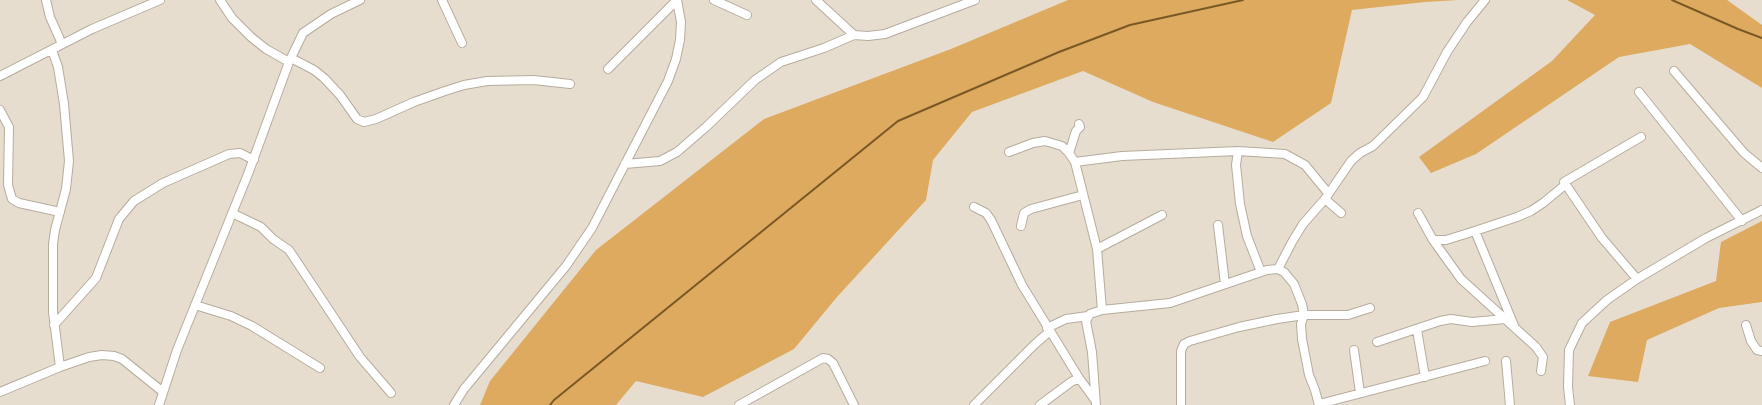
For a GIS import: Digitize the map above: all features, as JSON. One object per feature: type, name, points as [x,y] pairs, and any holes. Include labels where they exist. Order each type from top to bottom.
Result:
[{"type":"street","points":[[46,0],[50,17],[62,44]]},
{"type":"street","points":[[0,76],[92,29],[160,0]]},
{"type":"street","points":[[220,0],[232,18],[266,49],[314,70],[324,78],[340,94],[357,119],[364,122],[445,91],[487,80],[534,80],[570,84]]},
{"type":"street","points":[[159,405],[178,350],[254,160],[290,60],[303,33],[331,14],[360,0]]},
{"type":"street","points":[[442,0],[462,43]]},
{"type":"street","points":[[608,69],[677,0]]},
{"type":"street","points":[[454,405],[464,389],[566,266],[592,228],[668,81],[680,40],[681,22],[677,0]]},
{"type":"street","points":[[714,0],[747,15]]},
{"type":"street","points":[[816,0],[854,36]]},
{"type":"street","points":[[625,164],[649,163],[668,158],[706,127],[761,74],[781,62],[854,36],[885,34],[975,0]]},
{"type":"street","points":[[1278,269],[1304,224],[1327,196],[1351,161],[1360,153],[1373,146],[1423,97],[1447,52],[1467,22],[1485,0]]},
{"type":"street","points":[[52,50],[58,67],[64,104],[69,161],[66,189],[53,244],[54,325],[60,367]]},
{"type":"street","points":[[1674,71],[1744,153],[1762,168]]},
{"type":"street","points":[[1638,92],[1742,221]]},
{"type":"street","points":[[0,110],[9,127],[8,185],[12,199],[19,203],[60,212]]},
{"type":"street","points":[[1069,153],[1076,131],[1080,127],[1079,124]]},
{"type":"street","points":[[1433,240],[1446,240],[1531,211],[1565,185],[1567,179],[1641,137]]},
{"type":"street","points":[[1009,152],[1033,143],[1045,141],[1062,146],[1075,162],[1096,249],[1102,310]]},
{"type":"street","points":[[1238,151],[1236,165],[1240,204],[1247,236],[1261,272]]},
{"type":"street","points":[[1075,162],[1122,156],[1238,151],[1285,154],[1306,165],[1341,213]]},
{"type":"street","points":[[54,325],[96,278],[119,219],[134,200],[163,183],[229,154],[240,153],[254,160]]},
{"type":"street","points":[[1565,185],[1602,238],[1637,279]]},
{"type":"street","points":[[1021,226],[1024,213],[1031,209],[1083,195]]},
{"type":"street","points":[[974,207],[986,213],[992,220],[1022,285],[1048,330],[1096,403]]},
{"type":"street","points":[[1570,405],[1568,387],[1569,350],[1582,323],[1607,300],[1637,279],[1706,238],[1762,210]]},
{"type":"street","points":[[232,213],[261,227],[273,239],[289,250],[360,357],[390,393]]},
{"type":"street","points":[[1418,213],[1433,240],[1461,279],[1542,354],[1541,372]]},
{"type":"street","points":[[1096,249],[1162,215]]},
{"type":"street","points":[[1218,225],[1225,284]]},
{"type":"street","points":[[1475,231],[1515,328]]},
{"type":"street","points":[[974,405],[1048,330],[1066,319],[1088,316],[1102,310],[1170,303],[1261,272],[1278,269],[1284,272],[1294,284],[1302,304],[1304,315],[1301,324],[1302,339],[1309,375],[1319,404],[1485,361]]},
{"type":"street","points":[[196,305],[231,316],[252,326],[320,368]]},
{"type":"street","points":[[1181,405],[1181,351],[1184,344],[1239,327],[1304,315],[1348,315],[1370,308]]},
{"type":"street","points":[[1088,316],[1086,321],[1092,352],[1096,403]]},
{"type":"street","points":[[1377,342],[1440,321],[1452,319],[1472,322],[1505,319]]},
{"type":"street","points":[[1746,325],[1751,341],[1757,350],[1762,352]]},
{"type":"street","points":[[1417,330],[1425,377]]},
{"type":"street","points":[[1354,350],[1360,393]]},
{"type":"street","points":[[0,392],[60,367],[102,354],[114,356],[132,366],[164,392]]},
{"type":"street","points":[[739,405],[823,358],[833,363],[854,405]]},
{"type":"street","points":[[1506,361],[1510,405]]},
{"type":"street","points":[[1040,405],[1079,378]]},
{"type":"shaded area","points":[[1068,0],[1458,0],[1352,10],[1331,103],[1273,142],[1153,102],[1083,71],[972,112],[933,160],[926,200],[837,297],[794,349],[703,397],[636,381],[616,405],[480,405],[490,381],[596,250],[764,119],[951,49]]},
{"type":"shaded area","points":[[1567,0],[1727,0],[1762,25],[1762,88],[1690,44],[1619,57],[1476,154],[1431,173],[1419,157],[1552,61],[1595,15]]},
{"type":"shaded area","points":[[1762,221],[1762,302],[1719,308],[1647,340],[1638,382],[1588,376],[1610,322],[1716,281],[1721,242]]},
{"type":"waterway","points":[[550,405],[898,121],[1059,52],[1130,25],[1243,0]]},
{"type":"waterway","points":[[1672,0],[1762,38]]}]
